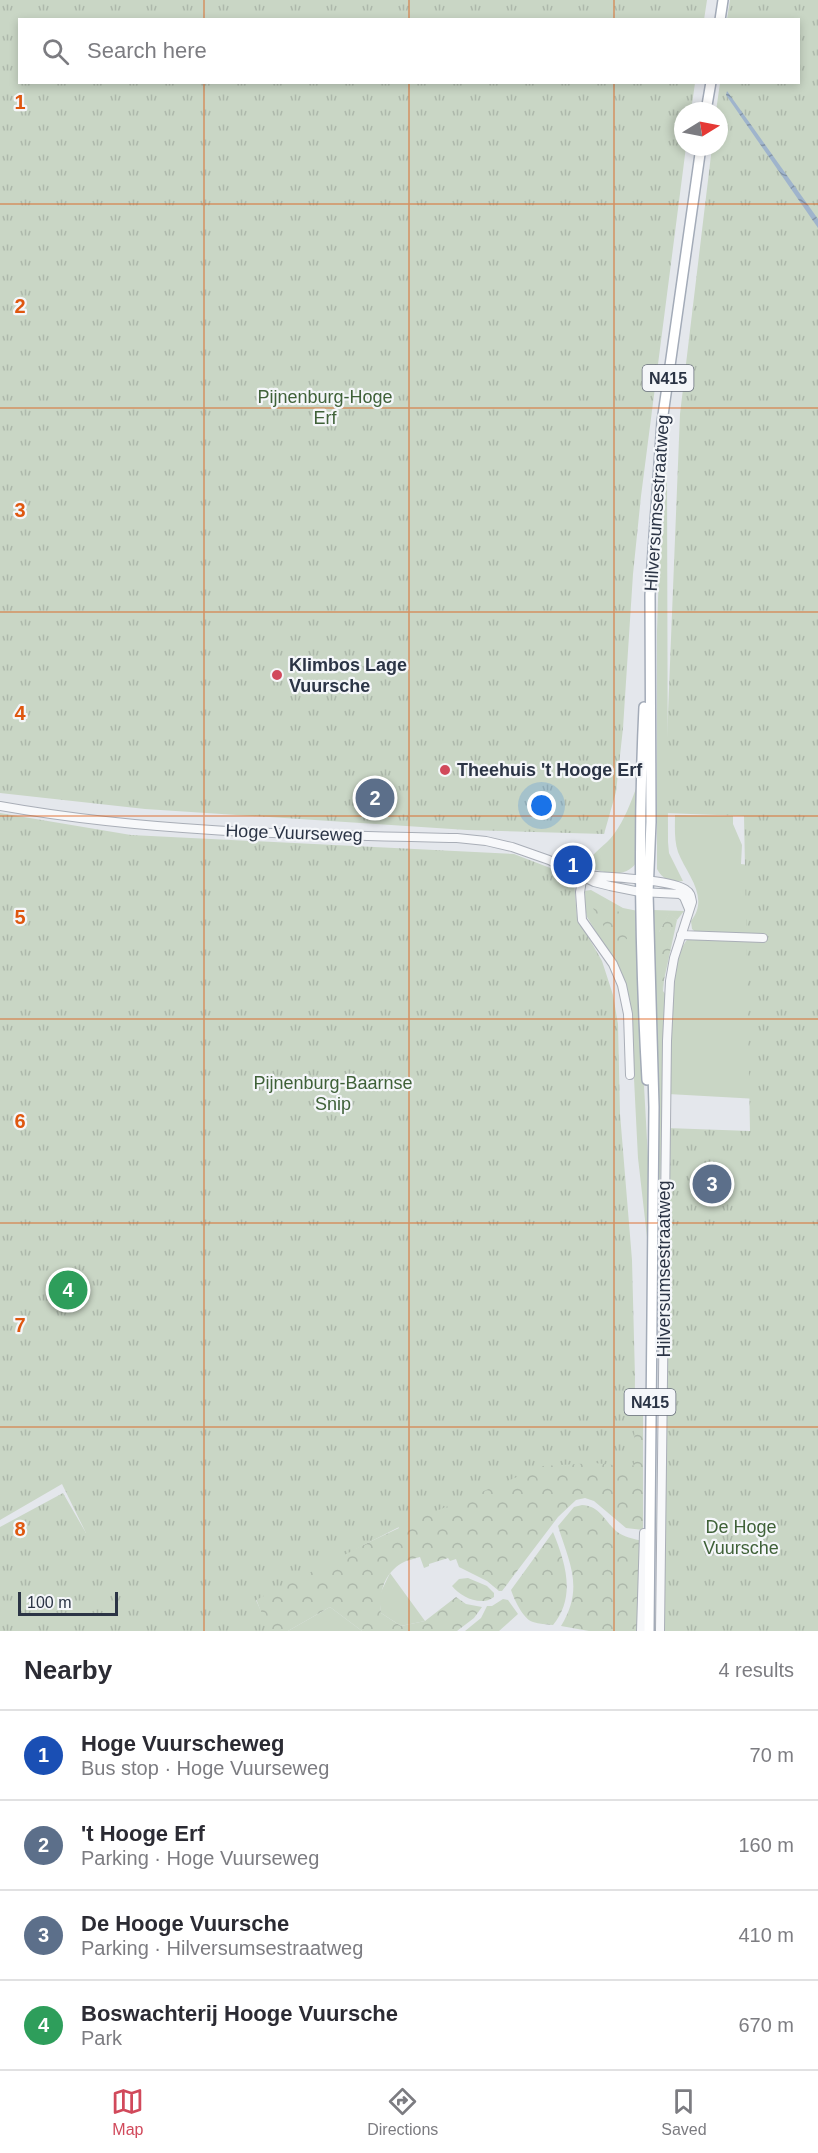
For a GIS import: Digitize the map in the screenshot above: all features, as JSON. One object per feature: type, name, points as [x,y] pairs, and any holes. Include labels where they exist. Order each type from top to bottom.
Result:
[{"type":"main road","points":[[720,18],[723,0]]},
{"type":"main road","points":[[708,102],[711,84]]},
{"type":"main road","name":"Hilversumsestraatweg","points":[[649,1631],[653,1173],[640,955],[644,892],[641,771],[662,422],[700,156]]},
{"type":"street","name":"Hoge Vuurseweg","points":[[0,806],[103,822],[155,827],[486,841],[549,860],[584,875],[594,882],[644,892]]},
{"type":"street","name":"Hoge Vuurseweg","points":[[584,875],[644,880]]},
{"type":"street","points":[[584,875],[580,892],[582,920],[613,964],[622,985],[628,1014],[630,1075]]},
{"type":"street","points":[[644,880],[686,890],[692,898],[689,909]]},
{"type":"street","points":[[644,892],[680,894],[684,897],[689,909]]},
{"type":"street","name":"Hilversumsestraatweg","points":[[660,1631],[667,1041],[670,981],[674,958],[689,909]]},
{"type":"street","points":[[681,935],[763,938]]},
{"type":"street","points":[[641,1631],[644,1533]]},
{"type":"green space","name":"Pijnenburg-Hoge Erf","points":[[0,0],[707,0],[704,18],[18,18],[18,84],[695,84],[692,102],[674,102],[674,156],[685,156],[641,496],[616,792],[604,834],[467,830],[145,809],[0,793]]},
{"type":"green space","name":"De Hoge Vuursche","points":[[730,0],[818,0],[818,1631],[662,1631],[667,1128],[750,1131],[744,816],[664,813],[680,414],[711,156],[728,156],[728,102],[717,102],[720,84],[800,84],[800,18],[727,18]]},
{"type":"green space","points":[[667,476],[668,842],[669,853],[683,881],[671,881],[657,869],[657,631],[659,569]]},
{"type":"green space","points":[[637,786],[636,863],[620,873],[607,873],[588,867],[595,853],[618,829]]},
{"type":"green space","name":"Pijnenburg-Baarnse Snip","points":[[0,813],[131,835],[514,854],[571,876],[574,881],[577,917],[602,961],[613,995],[618,1024],[620,1114],[632,1260],[635,1377],[634,1467],[633,1465],[595,1463],[543,1466],[403,1525],[256,1600],[270,1631],[0,1631],[0,1527],[63,1493],[86,1533],[62,1484],[0,1520]]},
{"type":"green space","points":[[675,815],[733,816],[733,824],[742,845],[741,864],[763,867],[760,934],[698,934],[692,929],[691,921],[696,912],[698,895],[678,852],[675,838]]},
{"type":"green space","points":[[591,890],[623,908],[638,911],[636,941],[650,1194],[650,1263],[638,1158],[630,999],[616,965],[587,917],[584,891]]},
{"type":"green space","points":[[596,901],[602,916],[618,911],[625,920],[627,939],[614,943],[591,905]]},
{"type":"green space","points":[[653,910],[684,911],[677,920],[669,914],[659,932],[663,991],[666,995],[660,1190],[657,1195]]},
{"type":"green space","points":[[669,913],[677,920],[663,991],[658,961],[659,932]]},
{"type":"green space","points":[[690,937],[760,942],[758,1099],[668,1094],[672,987],[682,948]]},
{"type":"green space","points":[[643,1392],[643,1530],[626,1528],[594,1501],[585,1498],[576,1500],[558,1517],[502,1591],[459,1567],[456,1559],[450,1561],[448,1558],[424,1568],[420,1557],[402,1563],[390,1573],[382,1592],[381,1613],[401,1626],[425,1621],[456,1597],[466,1604],[482,1607],[474,1618],[457,1631],[362,1631],[330,1607],[288,1631],[268,1631],[255,1596],[399,1528],[367,1467],[537,1405]]},
{"type":"green space","points":[[582,1505],[598,1511],[619,1533],[643,1541],[642,1631],[589,1631],[561,1626],[572,1600],[573,1576],[558,1526],[574,1507]]},
{"type":"green space","points":[[553,1532],[565,1568],[567,1592],[565,1603],[553,1625],[529,1620],[519,1608],[511,1590]]},
{"type":"green space","points":[[390,1573],[425,1621],[401,1626],[381,1613],[379,1596]]},
{"type":"green space","points":[[468,1578],[487,1586],[494,1593],[494,1597],[477,1601],[461,1594],[452,1586],[459,1579]]},
{"type":"green space","points":[[503,1599],[508,1600],[518,1614],[499,1631],[465,1631],[481,1618],[487,1606],[492,1606]]},
{"type":"green space","points":[[330,1607],[362,1631],[288,1631]]},
{"type":"water","points":[[727,91],[818,219],[818,228],[726,95]]},
{"type":"place","name":"Klimbos Lage Vuursche","points":[[277,675]]},
{"type":"place","name":"Theehuis 't Hooge Erf","points":[[445,770]]},
{"type":"place","name":"'t Hooge Erf","points":[[375,798]]},
{"type":"place","name":"Hoge Vuurscheweg","points":[[573,865]]},
{"type":"place","name":"De Hooge Vuursche","points":[[712,1184]]},
{"type":"place","name":"Boswachterij Hooge Vuursche","points":[[68,1290]]}]
